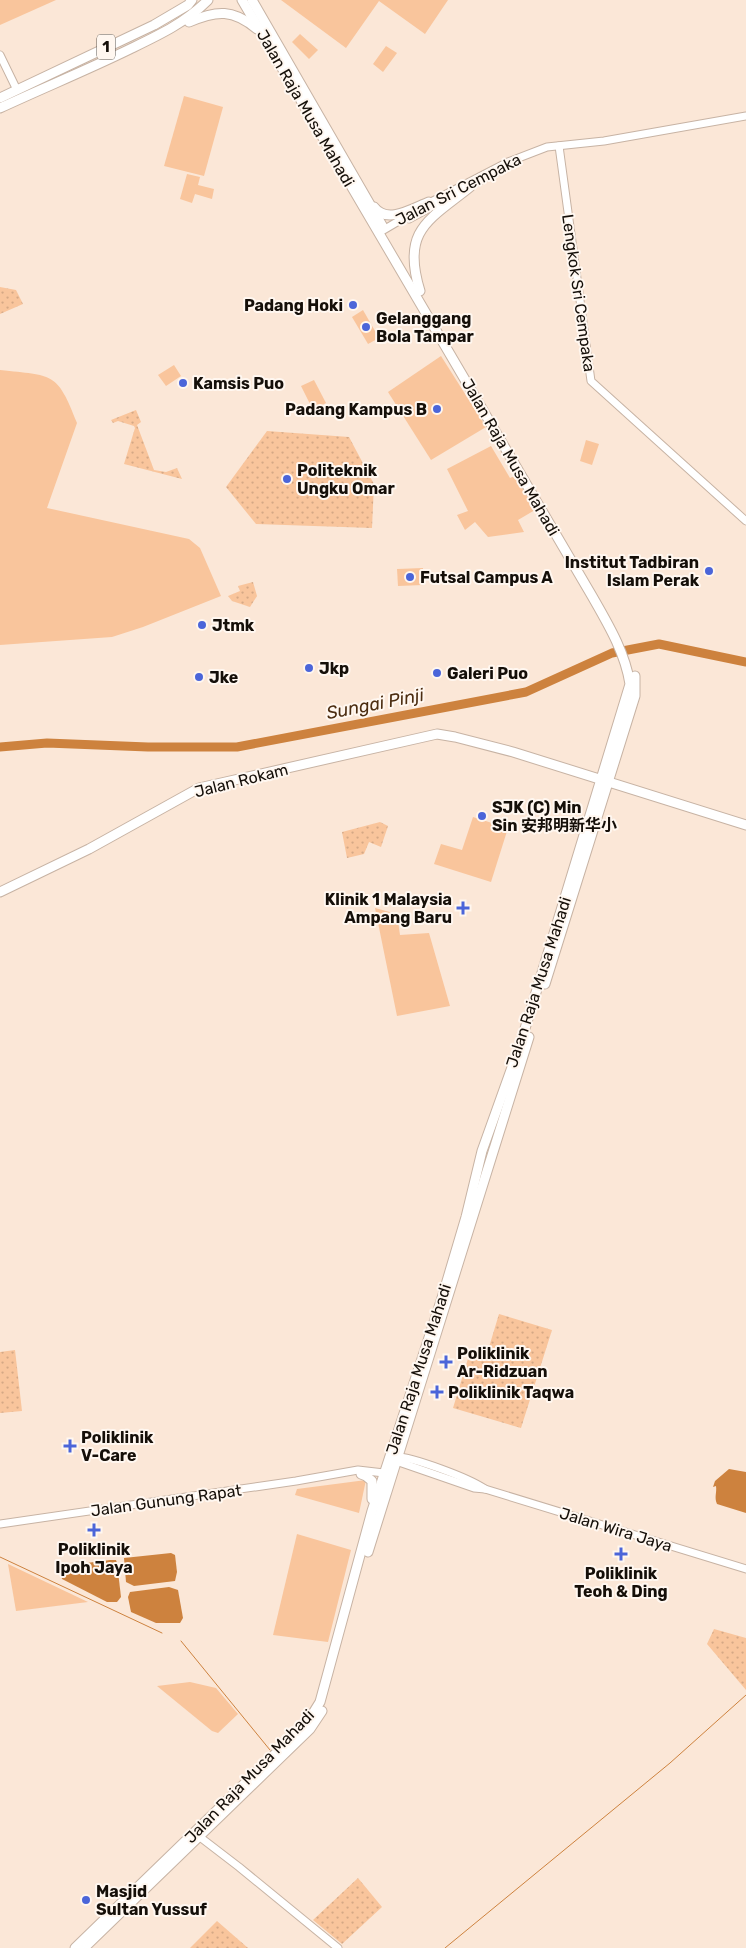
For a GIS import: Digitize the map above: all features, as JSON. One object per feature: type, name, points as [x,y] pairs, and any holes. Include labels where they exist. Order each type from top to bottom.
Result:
[{"type":"main road","name":"1","points":[[0,108],[82,72],[172,29],[192,16],[208,0]]},
{"type":"main road","name":"Jalan Raja Musa Mahadi","points":[[84,1948],[199,1834],[306,1723],[317,1708],[334,1654],[372,1511],[394,1458],[502,1117],[605,781],[630,684],[628,659],[618,638],[420,291],[242,0]]},
{"type":"main road","name":"Jalan Raja Musa Mahadi","points":[[252,0],[618,638]]},
{"type":"main road","name":"1","points":[[0,98],[154,25],[191,2]]},
{"type":"main road","points":[[172,29],[207,15],[230,13],[245,19],[263,34]]},
{"type":"main road","points":[[420,291],[416,277],[414,252],[420,230],[434,213],[470,187]]},
{"type":"main road","points":[[366,198],[380,214],[387,216],[398,214],[429,202]]},
{"type":"main road","name":"Jalan Rokam","points":[[0,892],[98,845],[199,788],[437,734],[512,752],[746,825]]},
{"type":"main road","name":"Jalan Raja Musa Mahadi","points":[[394,1458],[492,1122],[520,1045],[605,781]]},
{"type":"main road","points":[[479,1169],[495,1123],[502,1117],[502,1103],[520,1045]]},
{"type":"main road","points":[[361,1474],[369,1477],[373,1486],[372,1511]]},
{"type":"main road","name":"Jalan Raja Musa Mahadi","points":[[75,1948],[310,1729],[319,1717],[326,1703],[340,1655],[385,1478]]},
{"type":"street","points":[[0,54],[17,90]]},
{"type":"street","name":"Jalan Sri Cempaka","points":[[383,231],[429,202],[526,154],[547,147],[676,130],[746,116]]},
{"type":"street","name":"Jalan Sri Cempaka","points":[[383,231],[521,160],[559,146]]},
{"type":"street","name":"Lengkok Sri Cempaka","points":[[559,146],[591,380],[746,521]]},
{"type":"street","name":"Jalan Wira Jaya","points":[[394,1458],[476,1483],[485,1489],[746,1569]]},
{"type":"street","name":"Jalan Gunung Rapat","points":[[0,1524],[333,1476],[358,1470],[385,1478]]},
{"type":"street","name":"Jalan Gunung Rapat","points":[[333,1476],[338,1478],[361,1474],[385,1478]]},
{"type":"street","points":[[199,1834],[338,1948]]},
{"type":"shaded area","points":[[0,0],[56,0],[0,25]]},
{"type":"shaded area","points":[[281,0],[448,0],[425,34],[379,1],[346,48]]},
{"type":"shaded area","points":[[300,34],[318,50],[309,59],[292,42]]},
{"type":"shaded area","points":[[386,46],[397,53],[383,72],[373,64]]},
{"type":"shaded area","points":[[184,96],[223,107],[204,176],[164,166]]},
{"type":"shaded area","points":[[187,174],[200,177],[198,185],[214,189],[212,199],[195,194],[192,203],[180,199]]},
{"type":"shaded area","points":[[0,287],[16,290],[23,304],[0,314]]},
{"type":"shaded area","name":"Gelanggang Bola Tampar","points":[[363,310],[379,338],[368,344],[352,317]]},
{"type":"shaded area","name":"Padang Kampus B","points":[[441,356],[486,427],[431,460],[388,392]]},
{"type":"shaded area","points":[[174,365],[181,376],[166,386],[158,375]]},
{"type":"shaded area","points":[[0,370],[32,374],[51,379],[64,394],[77,423],[47,508],[189,539],[200,548],[221,596],[143,627],[112,637],[0,645]]},
{"type":"shaded area","points":[[314,380],[326,403],[313,410],[301,386]]},
{"type":"shaded area","points":[[136,410],[141,422],[137,425],[154,470],[166,472],[177,468],[182,479],[124,464],[135,428],[118,421],[113,423],[111,420]]},
{"type":"shaded area","points":[[267,431],[349,437],[374,484],[372,528],[256,524],[226,487]]},
{"type":"shaded area","points":[[586,440],[599,444],[592,465],[580,461]]},
{"type":"shaded area","points":[[491,446],[510,478],[515,476],[535,510],[518,520],[524,532],[488,537],[475,522],[465,530],[457,515],[468,511],[447,469]]},
{"type":"shaded area","name":"Futsal Campus A","points":[[423,568],[423,585],[398,586],[397,569]]},
{"type":"shaded area","points":[[253,582],[257,596],[250,607],[232,601],[228,596],[240,591],[238,586]]},
{"type":"shaded area","points":[[473,817],[508,828],[491,882],[434,864],[441,844],[462,850]]},
{"type":"shaded area","points":[[380,822],[388,826],[381,847],[369,842],[364,854],[347,858],[342,832]]},
{"type":"shaded area","points":[[375,908],[397,914],[400,935],[429,933],[450,1006],[397,1016]]},
{"type":"shaded area","points":[[499,1314],[552,1330],[521,1428],[453,1408],[470,1352],[486,1357]]},
{"type":"shaded area","points":[[15,1350],[22,1411],[0,1413],[0,1352]]},
{"type":"shaded area","points":[[729,1469],[746,1472],[746,1513],[717,1504],[716,1486],[713,1487],[715,1481]]},
{"type":"shaded area","points":[[366,1480],[359,1513],[295,1495],[297,1489]]},
{"type":"shaded area","points":[[297,1534],[351,1550],[328,1642],[273,1635]]},
{"type":"shaded area","points":[[171,1553],[175,1555],[177,1572],[175,1581],[134,1586],[126,1582],[124,1558]]},
{"type":"shaded area","points":[[116,1560],[117,1563],[121,1597],[117,1602],[107,1602],[62,1579],[60,1570],[63,1566]]},
{"type":"shaded area","points":[[8,1564],[88,1602],[16,1611]]},
{"type":"shaded area","points":[[169,1587],[178,1590],[183,1618],[180,1623],[156,1623],[131,1612],[128,1597],[130,1592]]},
{"type":"shaded area","points":[[714,1629],[746,1638],[746,1690],[707,1644]]},
{"type":"shaded area","points":[[190,1682],[216,1688],[238,1714],[218,1733],[212,1731],[157,1686]]},
{"type":"shaded area","points":[[358,1878],[382,1907],[342,1944],[313,1920]]},
{"type":"shaded area","points":[[217,1921],[248,1948],[190,1948]]},
{"type":"waterway","name":"Sungai Pinji","points":[[0,747],[47,743],[148,747],[237,747],[526,692],[612,653],[659,644],[746,662]]},
{"type":"waterway","points":[[0,1557],[162,1633]]},
{"type":"waterway","points":[[181,1641],[270,1750]]},
{"type":"waterway","points":[[445,1948],[670,1763],[746,1695]]},
{"type":"place","name":"Padang Hoki","points":[[353,305]]},
{"type":"place","name":"Gelanggang Bola Tampar","points":[[366,327]]},
{"type":"place","name":"Kamsis Puo","points":[[183,383]]},
{"type":"place","name":"Padang Kampus B","points":[[437,409]]},
{"type":"place","name":"Politeknik Ungku Omar","points":[[287,479]]},
{"type":"place","name":"Institut Tadbiran Islam Perak","points":[[709,571]]},
{"type":"place","name":"Futsal Campus A","points":[[410,577]]},
{"type":"place","name":"Jtmk","points":[[202,625]]},
{"type":"place","name":"Jkp","points":[[309,668]]},
{"type":"place","name":"Galeri Puo","points":[[437,673]]},
{"type":"place","name":"Jke","points":[[199,677]]},
{"type":"place","name":"SJK (C) Min Sin 安邦明新华小","points":[[482,816]]},
{"type":"place","name":"Klinik 1 Malaysia Ampang Baru","points":[[463,908]]},
{"type":"place","name":"Poliklinik Ar-Ridzuan","points":[[446,1362]]},
{"type":"place","name":"Poliklinik Taqwa","points":[[437,1392]]},
{"type":"place","name":"Poliklinik V-Care","points":[[70,1446]]},
{"type":"place","name":"Poliklinik Ipoh Jaya","points":[[94,1530]]},
{"type":"place","name":"Poliklinik Teoh & Ding","points":[[621,1554]]},
{"type":"place","name":"Masjid Sultan Yussuf","points":[[86,1900]]}]
